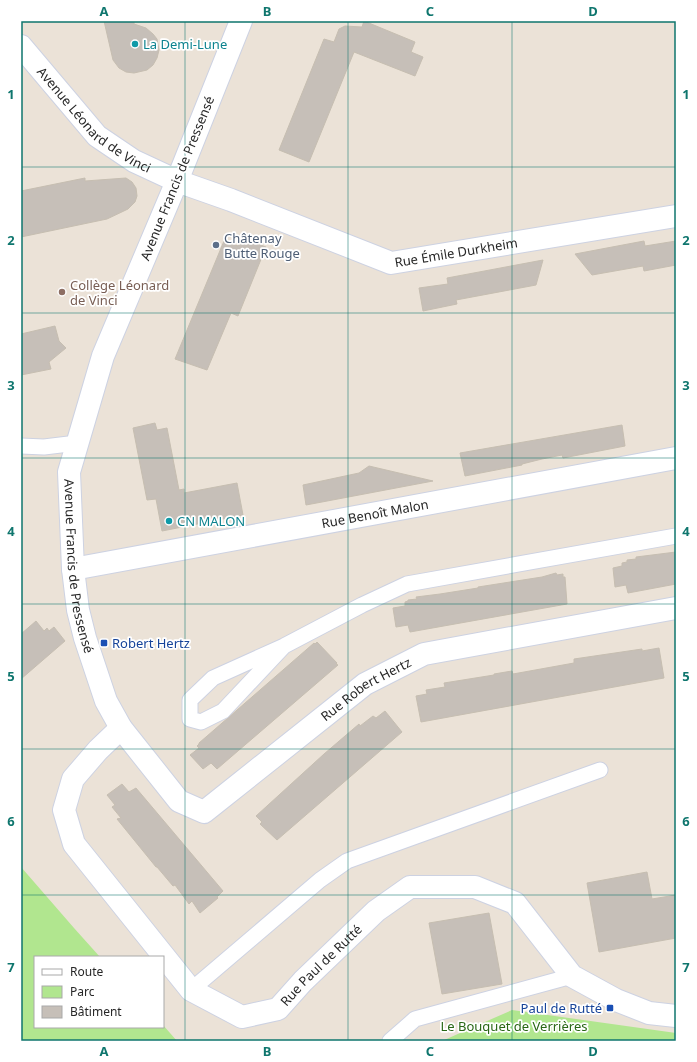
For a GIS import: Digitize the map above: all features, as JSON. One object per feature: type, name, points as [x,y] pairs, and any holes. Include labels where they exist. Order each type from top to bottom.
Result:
[{"type":"street","name":"Avenue Francis de Pressensé","points":[[121,728],[106,701],[85,638],[78,610],[73,569],[69,472],[102,356],[177,181],[241,21]]},
{"type":"street","name":"Avenue Léonard de Vinci","points":[[21,46],[97,136],[134,161],[177,181]]},
{"type":"street","name":"Rue Émile Durkheim","points":[[177,181],[231,200],[391,263],[676,216]]},
{"type":"street","name":"Rue Benoît Malon","points":[[73,569],[676,458]]},
{"type":"street","name":"Rue Robert Hertz","points":[[121,728],[179,801],[204,812],[365,684],[424,654],[676,608]]},
{"type":"street","name":"Rue Paul de Rutté","points":[[121,728],[98,750],[73,779],[64,810],[74,844],[164,956]]},
{"type":"street","name":"Rue Paul de Rutté","points":[[164,956],[191,990],[242,1017],[278,1009],[303,981],[376,911],[410,887],[475,887],[515,903],[572,976],[616,1000],[649,1013],[676,1016]]},
{"type":"lane","points":[[21,446],[44,447],[77,443]]},
{"type":"lane","points":[[284,646],[224,711],[201,722],[190,719],[190,700],[213,678],[284,646],[362,605],[407,584],[676,536]]},
{"type":"lane","points":[[191,990],[320,880],[347,861],[600,770]]},
{"type":"lane","points":[[390,1041],[415,1019],[572,976]]},
{"type":"green space","points":[[21,867],[99,956],[34,956],[34,1028],[164,1028],[164,1026],[177,1041],[21,1041]]},
{"type":"green space","name":"Le Bouquet de Verrières","points":[[512,1010],[676,1033],[676,1041],[442,1041]]},
{"type":"building","name":"La Demi-Lune","points":[[104,21],[134,21],[134,24],[146,28],[153,34],[157,39],[159,50],[153,65],[147,70],[134,73],[126,72],[119,68],[113,60]]},
{"type":"building","points":[[364,21],[415,42],[411,52],[423,57],[415,76],[354,52],[309,162],[279,150],[324,39],[334,42],[339,29],[345,26],[362,27]]},
{"type":"building","points":[[85,178],[85,181],[126,178],[132,182],[136,188],[137,196],[135,202],[128,209],[107,219],[21,237],[21,191]]},
{"type":"building","points":[[242,238],[266,247],[238,316],[231,313],[207,370],[175,359],[224,241],[238,246]]},
{"type":"building","points":[[644,241],[645,246],[676,241],[676,265],[644,271],[643,266],[592,275],[575,254]]},
{"type":"building","points":[[543,260],[536,285],[456,300],[457,304],[423,311],[419,288],[448,284],[447,278]]},
{"type":"building","points":[[55,326],[59,341],[66,348],[49,362],[51,369],[21,375],[21,334]]},
{"type":"building","points":[[155,423],[157,430],[167,428],[179,490],[184,489],[184,493],[237,483],[243,515],[162,531],[156,499],[147,500],[133,428]]},
{"type":"building","points":[[622,425],[625,446],[563,458],[562,455],[522,465],[465,476],[460,453]]},
{"type":"building","points":[[369,466],[433,481],[306,505],[303,485],[359,473]]},
{"type":"building","points":[[676,552],[676,584],[628,593],[626,585],[615,587],[613,568],[622,566],[622,563],[627,562],[627,560],[636,559],[636,557]]},
{"type":"building","points":[[556,573],[557,575],[563,574],[563,577],[565,577],[567,604],[410,632],[408,625],[396,627],[393,608],[405,606],[405,602],[408,600],[417,599],[416,597],[478,588],[542,577]]},
{"type":"building","points":[[36,621],[44,631],[47,628],[49,631],[54,627],[65,641],[21,679],[21,634]]},
{"type":"building","points":[[317,642],[338,665],[217,769],[211,763],[203,769],[190,755],[199,748],[197,746],[199,743]]},
{"type":"building","points":[[659,648],[664,678],[421,722],[416,696],[427,694],[426,690],[445,687],[444,683],[512,671],[513,674],[574,663],[574,659]]},
{"type":"building","points":[[385,711],[402,732],[277,840],[260,824],[262,822],[256,816],[324,754],[359,724],[360,726],[373,716],[376,718]]},
{"type":"building","points":[[122,784],[129,792],[136,788],[223,891],[217,897],[218,898],[200,913],[192,901],[189,904],[175,885],[173,886],[156,867],[117,819],[121,818],[112,807],[115,805],[107,795]]},
{"type":"building","points":[[647,872],[652,899],[676,895],[676,938],[599,952],[587,883]]},
{"type":"building","points":[[489,913],[502,984],[442,994],[429,923]]},
{"type":"place","name":"La Demi-Lune","points":[[135,44]]},
{"type":"place","name":"Châtenay Butte Rouge","points":[[216,245]]},
{"type":"place","name":"Collège Léonard de Vinci","points":[[62,292]]},
{"type":"place","name":"CN MALON","points":[[169,521]]},
{"type":"place","name":"Robert Hertz","points":[[104,643]]},
{"type":"place","name":"Paul de Rutté","points":[[610,1008]]}]
